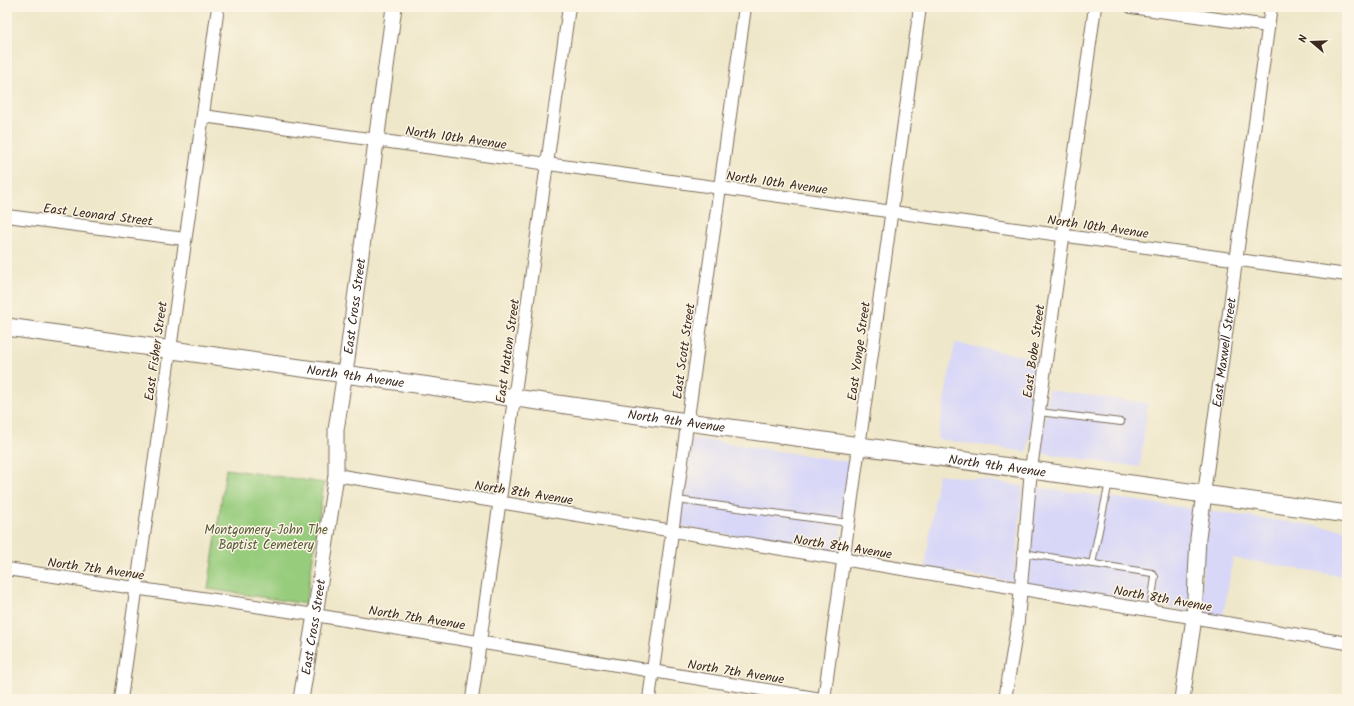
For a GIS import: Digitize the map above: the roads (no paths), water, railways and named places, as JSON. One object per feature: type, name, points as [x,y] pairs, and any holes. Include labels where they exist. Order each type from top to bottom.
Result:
[{"type":"main road","name":"North 9th Avenue","points":[[7,327],[345,375],[860,444],[1347,514]]},
{"type":"street","name":"East Fisher Street","points":[[121,699],[218,7]]},
{"type":"street","name":"East Cross Street","points":[[301,699],[336,475],[336,430],[345,375],[394,7]]},
{"type":"street","name":"East Hatton Street","points":[[472,699],[569,7]]},
{"type":"street","name":"East Scott Street","points":[[649,699],[745,7]]},
{"type":"street","name":"East Yonge Street","points":[[824,699],[920,7]]},
{"type":"street","name":"East Bobe Street","points":[[1005,699],[1018,621],[1031,469],[1095,7]]},
{"type":"street","points":[[1131,7],[1268,26]]},
{"type":"street","name":"East Maxwell Street","points":[[1182,699],[1194,618],[1198,538],[1270,7]]},
{"type":"street","name":"North 10th Avenue","points":[[203,116],[1347,275]]},
{"type":"street","name":"East Leonard Street","points":[[7,216],[185,239]]},
{"type":"street","name":"North 8th Avenue","points":[[336,475],[1347,643]]},
{"type":"street","name":"North 7th Avenue","points":[[7,569],[315,615],[821,699]]},
{"type":"lane","points":[[1039,412],[1120,422]]},
{"type":"lane","points":[[1092,564],[1110,480]]},
{"type":"lane","points":[[677,500],[849,523]]},
{"type":"lane","points":[[1023,553],[1152,573],[1155,577],[1150,610]]},
{"type":"park label","name":"Montgomery-John The Baptist Cemetery","points":[[266,536]]}]
